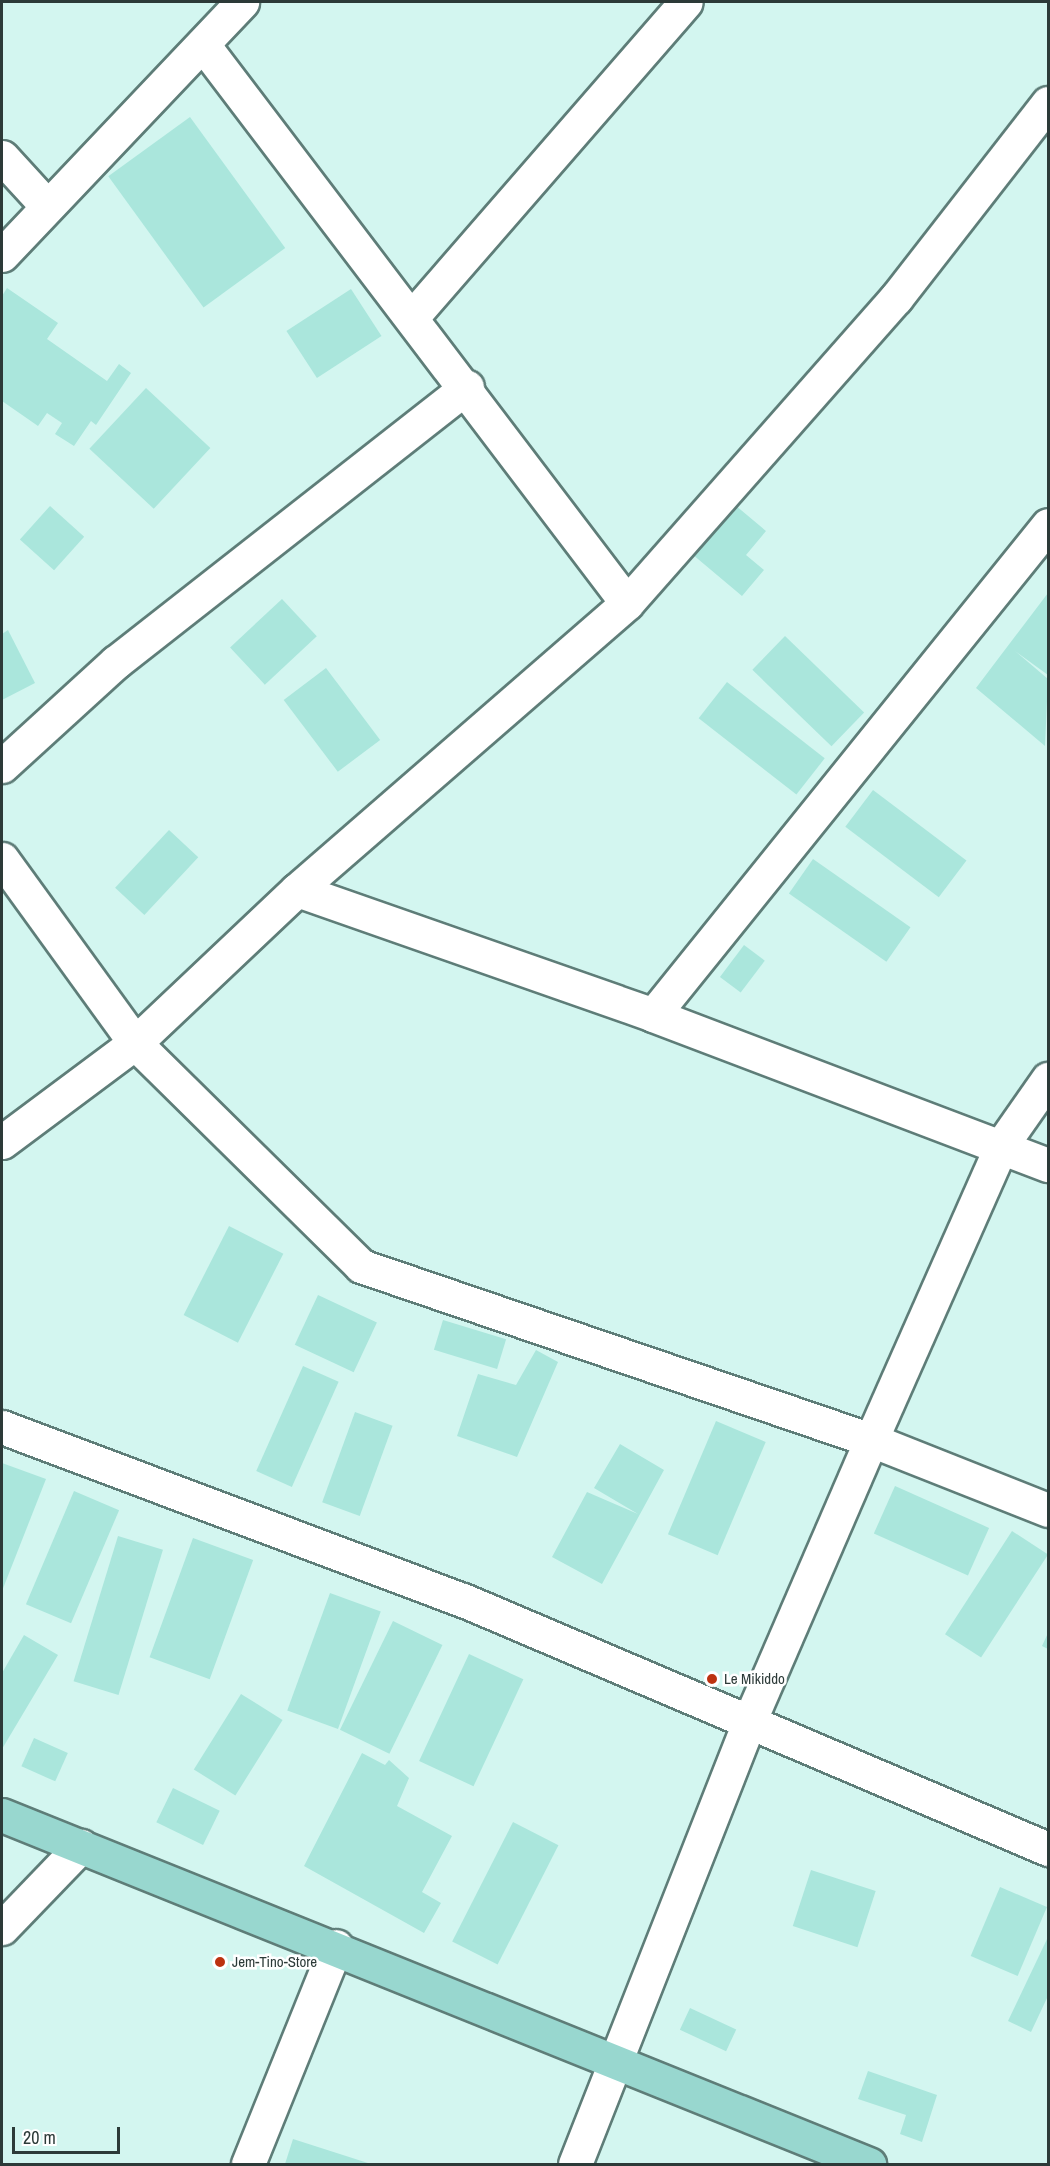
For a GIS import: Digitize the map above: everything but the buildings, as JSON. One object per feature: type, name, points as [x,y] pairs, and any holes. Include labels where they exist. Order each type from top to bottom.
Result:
[{"type":"main road","points":[[2,1815],[613,2057],[869,2164]]},
{"type":"street","points":[[2,255],[46,205],[204,46],[242,2]]},
{"type":"street","points":[[412,317],[686,2]]},
{"type":"street","points":[[204,46],[467,387],[627,603]]},
{"type":"street","points":[[2,1142],[135,1043],[297,890],[627,603],[896,298],[1048,103]]},
{"type":"street","points":[[2,157],[46,205]]},
{"type":"street","points":[[2,766],[116,662],[467,387]]},
{"type":"street","points":[[653,1016],[1048,525]]},
{"type":"street","points":[[2,859],[135,1043],[361,1266],[871,1440],[1048,1510]]},
{"type":"street","points":[[297,890],[653,1016],[1048,1165]]},
{"type":"street","points":[[575,2164],[613,2057],[749,1722],[871,1440],[1001,1146],[1048,1079]]},
{"type":"street","points":[[2,1427],[464,1600],[1048,1849]]},
{"type":"street","points":[[2,1928],[81,1846]]},
{"type":"street","points":[[248,2164],[336,1946]]},
{"type":"place","name":"Le Mikiddo","points":[[712,1679]]},
{"type":"place","name":"Jem-Tino-Store","points":[[220,1962]]}]
